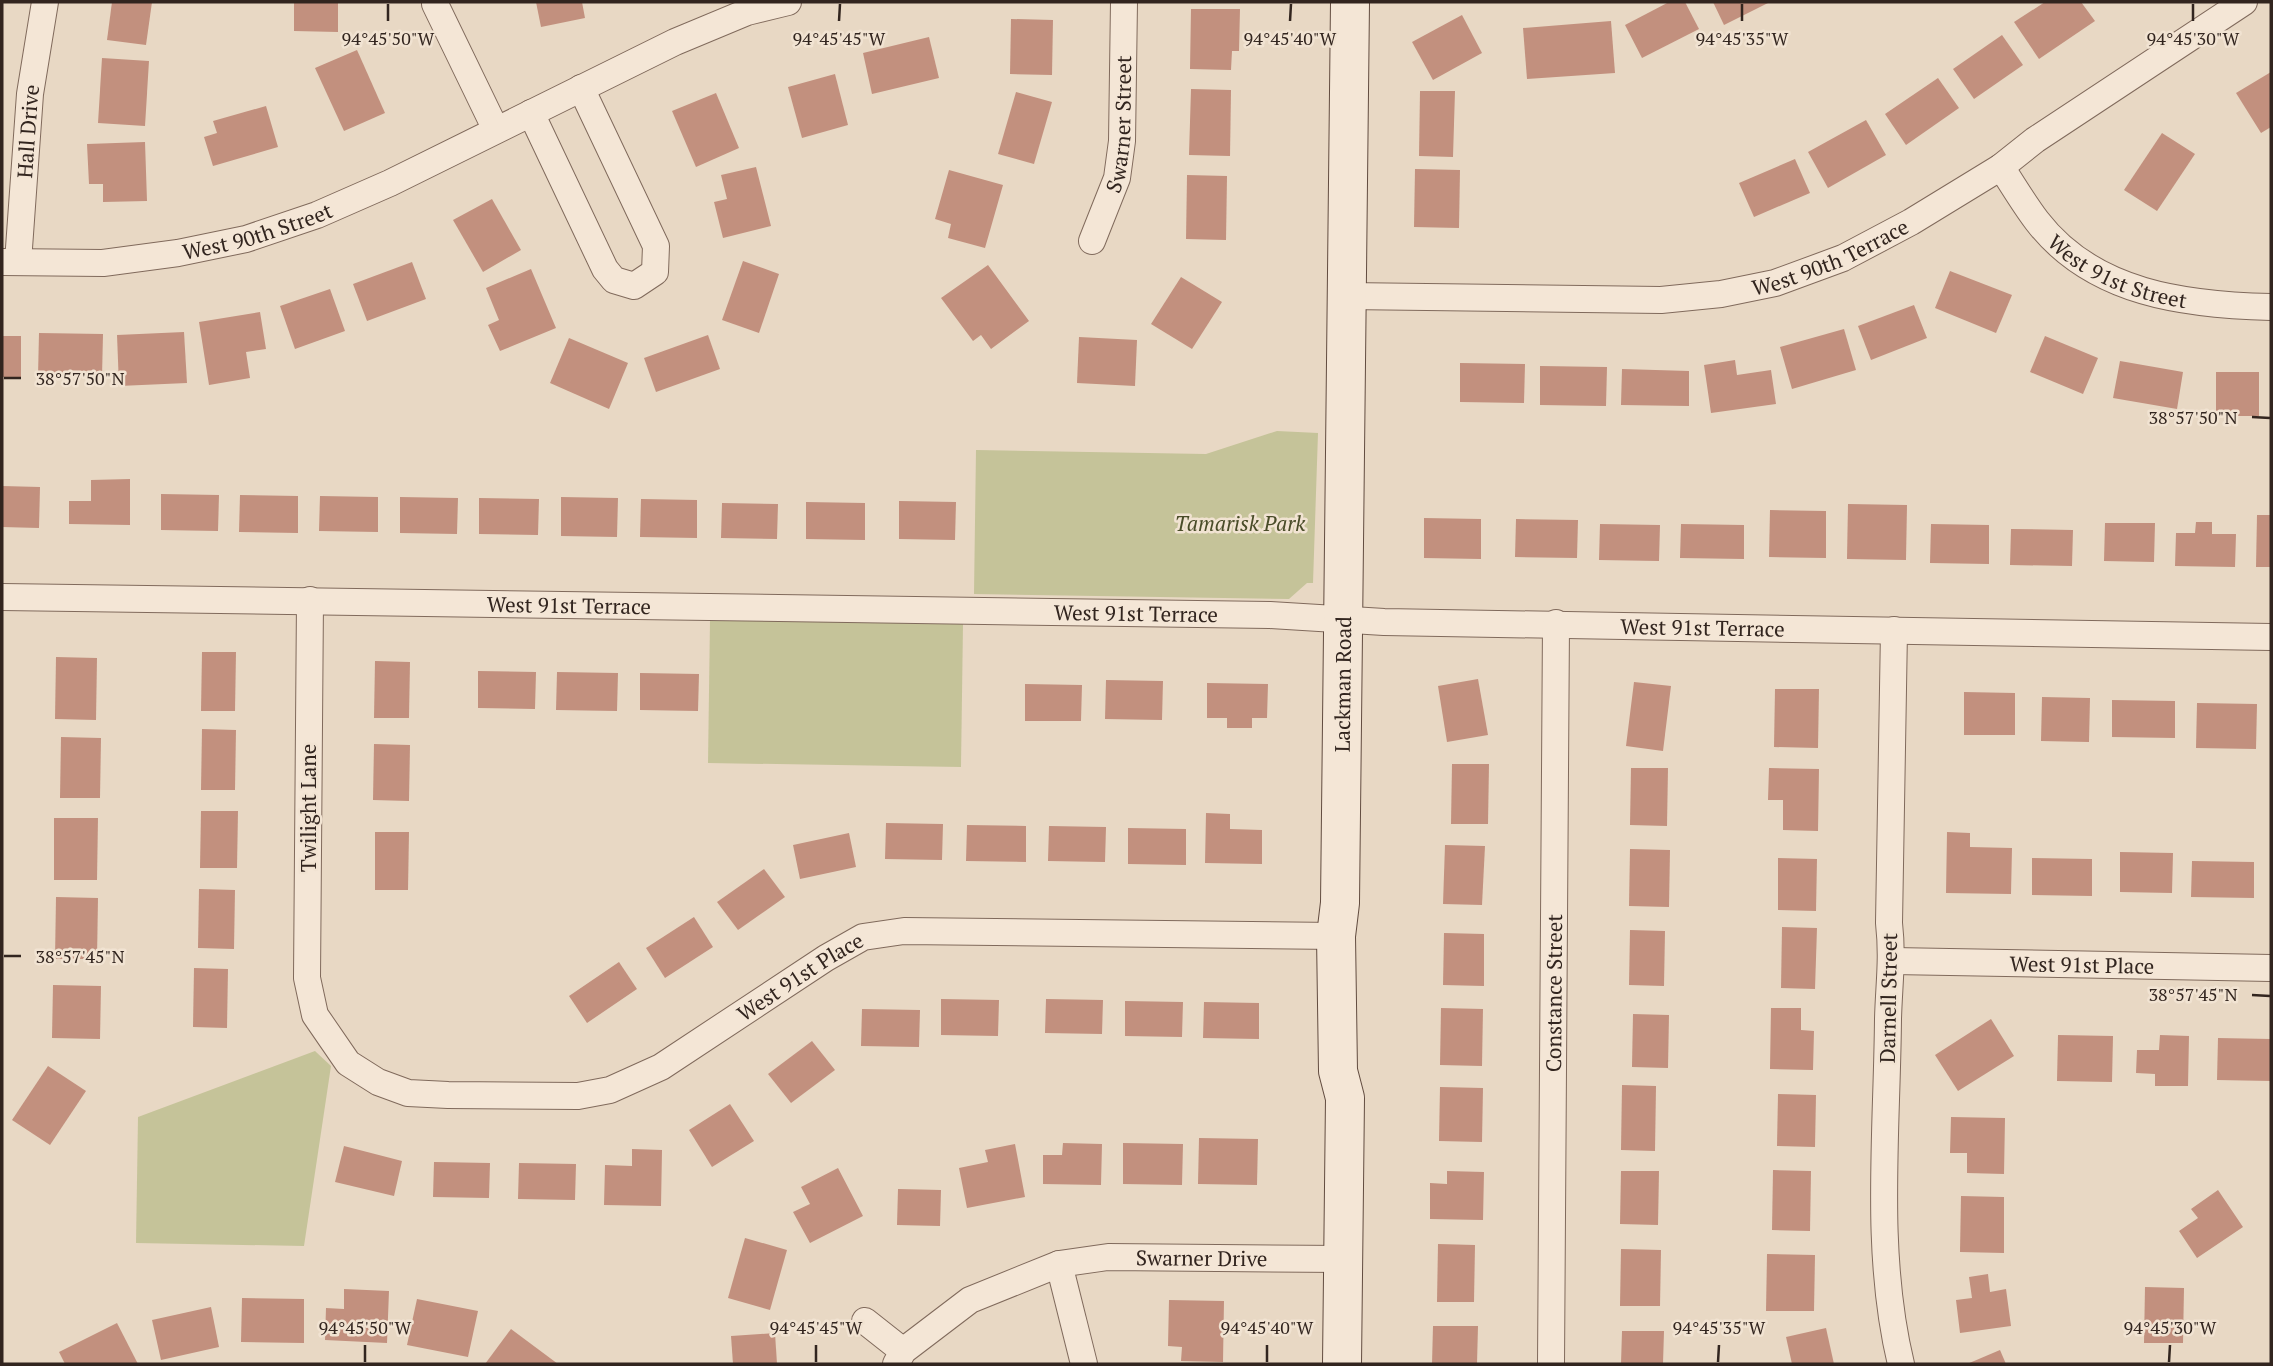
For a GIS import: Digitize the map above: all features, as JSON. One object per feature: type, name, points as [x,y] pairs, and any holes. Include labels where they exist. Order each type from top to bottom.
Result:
[{"type":"main road","name":"Lackman Road","points":[[1342,1364],[1345,1098],[1338,1071],[1336,936],[1340,903],[1350,2]]},
{"type":"street","name":"Hall Drive","points":[[10,262],[30,94],[45,2]]},
{"type":"street","name":"West 90th Street","points":[[10,262],[103,263],[178,253],[246,239],[317,215],[687,37],[747,12],[789,2]]},
{"type":"street","name":"Swarner Street","points":[[1092,241],[1117,178],[1122,141],[1124,2]]},
{"type":"street","name":"West 90th Terrace","points":[[1348,296],[1661,300],[1775,283],[1843,258],[2001,167],[2035,140],[2244,2]]},
{"type":"street","points":[[435,4],[496,130]]},
{"type":"street","points":[[531,113],[605,269],[614,280],[634,286],[655,272],[656,246],[582,88]]},
{"type":"street","name":"West 91st Street","points":[[2001,167],[2038,223],[2073,255],[2115,281],[2186,303],[2271,307]]},
{"type":"street","name":"West 91st Terrace","points":[[2,597],[310,600],[2271,637]]},
{"type":"street","name":"Twilight Lane","points":[[310,600],[307,978],[315,1015]]},
{"type":"street","name":"Constance Street","points":[[1551,1364],[1556,623]]},
{"type":"street","name":"Darnell Street","points":[[1894,630],[1889,923],[1893,961],[1889,1008],[1886,1280],[1901,1364]]},
{"type":"street","name":"West 91st Place","points":[[315,1015],[348,1063],[378,1083],[408,1093],[579,1096],[610,1090],[661,1068],[826,958],[863,937],[904,931],[1336,936]]},
{"type":"street","name":"West 91st Place","points":[[1893,961],[2271,968]]},
{"type":"street","name":"Swarner Drive","points":[[865,1321],[900,1358],[970,1300],[1059,1264],[1108,1257],[1343,1259]]},
{"type":"street","points":[[1059,1264],[1084,1364]]},
{"type":"green space","name":"Tamarisk Park","points":[[1277,431],[1318,433],[1313,583],[1307,583],[1289,599],[974,594],[976,450],[1206,454]]},
{"type":"green space","points":[[710,620],[963,624],[961,767],[708,763]]},
{"type":"green space","points":[[315,1051],[331,1066],[304,1246],[136,1243],[138,1117]]},
{"type":"building","points":[[112,2],[152,2],[146,45],[107,40]]},
{"type":"building","points":[[294,2],[338,2],[338,32],[294,31]]},
{"type":"building","points":[[536,2],[582,2],[585,18],[541,27]]},
{"type":"building","points":[[1669,2],[1685,2],[1699,29],[1642,58],[1625,25]]},
{"type":"building","points":[[1713,2],[1770,2],[1724,25]]},
{"type":"building","points":[[2045,2],[2081,2],[2095,21],[2039,59],[2014,22]]},
{"type":"building","points":[[1191,9],[1240,9],[1239,51],[1232,51],[1231,70],[1190,69]]},
{"type":"building","points":[[1462,15],[1482,53],[1433,80],[1412,42]]},
{"type":"building","points":[[1011,19],[1053,20],[1052,75],[1010,74]]},
{"type":"building","points":[[1611,21],[1615,73],[1527,79],[1523,28]]},
{"type":"building","points":[[2002,35],[2023,65],[1974,99],[1953,69]]},
{"type":"building","points":[[929,37],[939,78],[872,94],[863,53]]},
{"type":"building","points":[[357,50],[385,113],[344,131],[315,68]]},
{"type":"building","points":[[102,58],[149,61],[145,126],[98,123]]},
{"type":"building","points":[[2271,72],[2271,127],[2261,133],[2236,93]]},
{"type":"building","points":[[835,74],[848,125],[802,138],[788,87]]},
{"type":"building","points":[[1938,78],[1959,108],[1906,145],[1885,114]]},
{"type":"building","points":[[1191,89],[1231,90],[1230,156],[1189,155]]},
{"type":"building","points":[[1420,91],[1455,91],[1453,157],[1419,156]]},
{"type":"building","points":[[1016,92],[1052,102],[1034,164],[998,154]]},
{"type":"building","points":[[716,93],[739,148],[696,167],[672,111]]},
{"type":"building","points":[[266,106],[278,147],[213,166],[204,137],[217,133],[213,121]]},
{"type":"building","points":[[1866,120],[1886,155],[1828,188],[1808,152]]},
{"type":"building","points":[[2162,133],[2195,154],[2157,211],[2124,190]]},
{"type":"building","points":[[145,142],[147,201],[103,202],[103,184],[89,184],[87,144]]},
{"type":"building","points":[[1795,159],[1810,193],[1754,217],[1739,183]]},
{"type":"building","points":[[756,167],[771,226],[723,238],[714,202],[727,199],[721,175]]},
{"type":"building","points":[[1415,169],[1460,170],[1459,228],[1414,227]]},
{"type":"building","points":[[949,170],[1003,185],[985,248],[948,238],[951,224],[935,219]]},
{"type":"building","points":[[1187,175],[1227,176],[1226,240],[1186,239]]},
{"type":"building","points":[[492,199],[521,250],[483,272],[453,220]]},
{"type":"building","points":[[743,261],[779,274],[759,333],[722,320]]},
{"type":"building","points":[[412,262],[426,299],[367,321],[353,284]]},
{"type":"building","points":[[988,265],[1029,321],[991,349],[981,335],[973,341],[941,298]]},
{"type":"building","points":[[531,269],[556,328],[500,351],[488,325],[499,320],[486,288]]},
{"type":"building","points":[[1950,271],[2012,295],[1996,333],[1935,308]]},
{"type":"building","points":[[1181,277],[1222,302],[1192,349],[1151,324]]},
{"type":"building","points":[[330,289],[345,331],[295,349],[280,306]]},
{"type":"building","points":[[1914,305],[1927,338],[1871,360],[1858,326]]},
{"type":"building","points":[[260,312],[266,349],[246,352],[250,378],[209,385],[199,322]]},
{"type":"building","points":[[1844,329],[1856,370],[1792,389],[1780,347]]},
{"type":"building","points":[[184,332],[187,383],[119,386],[117,335]]},
{"type":"building","points":[[39,333],[103,334],[102,377],[38,376]]},
{"type":"building","points":[[708,335],[720,369],[656,392],[644,358]]},
{"type":"building","points":[[2,336],[21,336],[21,378],[2,377]]},
{"type":"building","points":[[2045,336],[2098,358],[2083,394],[2030,372]]},
{"type":"building","points":[[1079,337],[1137,340],[1135,386],[1077,383]]},
{"type":"building","points":[[569,338],[628,363],[609,409],[550,383]]},
{"type":"building","points":[[1735,360],[1737,375],[1771,370],[1776,404],[1711,413],[1704,365]]},
{"type":"building","points":[[2120,361],[2183,372],[2177,409],[2113,398]]},
{"type":"building","points":[[1460,363],[1525,364],[1524,403],[1460,402]]},
{"type":"building","points":[[1540,366],[1607,367],[1606,406],[1540,405]]},
{"type":"building","points":[[1622,369],[1689,371],[1689,406],[1621,405]]},
{"type":"building","points":[[2216,372],[2259,372],[2259,416],[2216,416]]},
{"type":"building","points":[[130,479],[130,525],[69,524],[69,501],[91,501],[91,480]]},
{"type":"building","points":[[2,486],[40,487],[39,528],[2,527]]},
{"type":"building","points":[[161,494],[219,495],[218,531],[161,530]]},
{"type":"building","points":[[240,495],[298,496],[298,533],[239,532]]},
{"type":"building","points":[[320,496],[378,497],[378,532],[319,531]]},
{"type":"building","points":[[400,497],[458,498],[457,534],[400,533]]},
{"type":"building","points":[[561,497],[618,498],[617,537],[561,536]]},
{"type":"building","points":[[479,498],[539,499],[538,535],[479,534]]},
{"type":"building","points":[[641,499],[697,500],[697,538],[640,537]]},
{"type":"building","points":[[899,501],[956,502],[955,540],[899,539]]},
{"type":"building","points":[[806,502],[865,503],[865,540],[806,539]]},
{"type":"building","points":[[722,503],[778,504],[777,539],[721,538]]},
{"type":"building","points":[[1848,504],[1907,505],[1906,560],[1847,559]]},
{"type":"building","points":[[1770,510],[1826,511],[1826,558],[1769,557]]},
{"type":"building","points":[[2257,515],[2271,515],[2271,567],[2256,567]]},
{"type":"building","points":[[1424,518],[1481,519],[1481,559],[1424,558]]},
{"type":"building","points":[[1516,519],[1578,520],[1577,558],[1515,557]]},
{"type":"building","points":[[2196,522],[2212,522],[2212,534],[2236,534],[2235,567],[2175,566],[2176,533],[2195,533]]},
{"type":"building","points":[[2105,523],[2155,523],[2154,562],[2104,561]]},
{"type":"building","points":[[1600,524],[1660,525],[1659,561],[1599,560]]},
{"type":"building","points":[[1681,524],[1744,525],[1744,559],[1680,558]]},
{"type":"building","points":[[1931,524],[1989,525],[1989,564],[1930,563]]},
{"type":"building","points":[[2011,529],[2073,530],[2072,566],[2010,565]]},
{"type":"building","points":[[202,652],[236,652],[235,711],[201,711]]},
{"type":"building","points":[[56,657],[97,658],[96,720],[55,719]]},
{"type":"building","points":[[375,661],[410,662],[409,718],[374,718]]},
{"type":"building","points":[[478,671],[536,672],[535,709],[478,708]]},
{"type":"building","points":[[557,672],[618,673],[617,711],[556,710]]},
{"type":"building","points":[[640,673],[699,674],[698,711],[640,710]]},
{"type":"building","points":[[1478,679],[1488,735],[1447,742],[1438,686]]},
{"type":"building","points":[[1106,680],[1163,681],[1162,720],[1105,719]]},
{"type":"building","points":[[1634,682],[1671,686],[1663,751],[1626,746]]},
{"type":"building","points":[[1207,683],[1268,684],[1267,718],[1252,718],[1252,728],[1227,728],[1227,718],[1207,718]]},
{"type":"building","points":[[1025,684],[1082,685],[1081,721],[1025,721]]},
{"type":"building","points":[[1775,689],[1819,689],[1818,748],[1774,747]]},
{"type":"building","points":[[1964,692],[2015,693],[2015,735],[1964,735]]},
{"type":"building","points":[[2042,697],[2090,698],[2089,742],[2041,741]]},
{"type":"building","points":[[2112,700],[2175,701],[2175,738],[2112,737]]},
{"type":"building","points":[[2197,703],[2257,704],[2256,749],[2196,748]]},
{"type":"building","points":[[202,729],[236,730],[235,790],[201,790]]},
{"type":"building","points":[[61,737],[101,738],[100,798],[60,798]]},
{"type":"building","points":[[374,744],[410,745],[409,801],[373,800]]},
{"type":"building","points":[[1452,764],[1489,764],[1488,824],[1451,824]]},
{"type":"building","points":[[1631,768],[1668,768],[1667,826],[1630,825]]},
{"type":"building","points":[[1769,768],[1819,769],[1818,831],[1783,830],[1783,800],[1768,800]]},
{"type":"building","points":[[201,811],[238,811],[237,868],[200,868]]},
{"type":"building","points":[[1206,813],[1230,814],[1230,829],[1262,830],[1262,864],[1205,863]]},
{"type":"building","points":[[54,818],[98,818],[97,880],[54,880]]},
{"type":"building","points":[[886,823],[943,824],[942,860],[885,859]]},
{"type":"building","points":[[967,825],[1026,826],[1026,862],[966,861]]},
{"type":"building","points":[[1049,826],[1106,827],[1105,862],[1048,861]]},
{"type":"building","points":[[1128,828],[1186,829],[1186,865],[1128,864]]},
{"type":"building","points":[[375,832],[409,832],[408,890],[375,890]]},
{"type":"building","points":[[1947,832],[1970,833],[1970,847],[2012,848],[2011,894],[1946,893]]},
{"type":"building","points":[[849,833],[856,867],[800,879],[793,845]]},
{"type":"building","points":[[1445,845],[1485,846],[1482,905],[1443,904]]},
{"type":"building","points":[[1630,849],[1670,850],[1669,907],[1629,906]]},
{"type":"building","points":[[2120,852],[2173,853],[2172,893],[2120,892]]},
{"type":"building","points":[[1778,858],[1817,859],[1816,911],[1778,910]]},
{"type":"building","points":[[2032,858],[2092,859],[2092,896],[2032,895]]},
{"type":"building","points":[[2192,861],[2254,862],[2254,898],[2191,897]]},
{"type":"building","points":[[764,869],[785,897],[738,930],[717,902]]},
{"type":"building","points":[[199,889],[235,890],[234,949],[198,948]]},
{"type":"building","points":[[56,897],[98,898],[97,959],[55,959]]},
{"type":"building","points":[[694,917],[713,947],[665,978],[646,948]]},
{"type":"building","points":[[1782,927],[1817,928],[1815,989],[1781,988]]},
{"type":"building","points":[[1630,930],[1665,931],[1664,986],[1629,985]]},
{"type":"building","points":[[1444,933],[1484,934],[1484,986],[1443,985]]},
{"type":"building","points":[[619,962],[637,989],[587,1023],[569,996]]},
{"type":"building","points":[[194,968],[228,969],[227,1028],[193,1027]]},
{"type":"building","points":[[53,985],[101,986],[100,1039],[52,1038]]},
{"type":"building","points":[[941,999],[999,1000],[998,1036],[941,1035]]},
{"type":"building","points":[[1046,999],[1103,1000],[1102,1034],[1045,1033]]},
{"type":"building","points":[[1125,1001],[1183,1002],[1182,1037],[1125,1036]]},
{"type":"building","points":[[1204,1002],[1259,1003],[1259,1039],[1203,1038]]},
{"type":"building","points":[[1441,1008],[1483,1009],[1482,1066],[1440,1065]]},
{"type":"building","points":[[1771,1008],[1801,1008],[1801,1030],[1814,1031],[1813,1070],[1770,1069]]},
{"type":"building","points":[[862,1009],[920,1010],[919,1047],[861,1046]]},
{"type":"building","points":[[1633,1014],[1669,1015],[1668,1068],[1632,1067]]},
{"type":"building","points":[[1991,1019],[2014,1056],[1958,1091],[1935,1055]]},
{"type":"building","points":[[2058,1035],[2113,1036],[2112,1082],[2057,1081]]},
{"type":"building","points":[[2160,1035],[2189,1036],[2188,1086],[2155,1086],[2155,1074],[2136,1073],[2137,1050],[2159,1050]]},
{"type":"building","points":[[2218,1038],[2271,1039],[2271,1081],[2217,1080]]},
{"type":"building","points":[[812,1041],[835,1070],[791,1103],[768,1074]]},
{"type":"building","points":[[48,1066],[86,1091],[50,1145],[12,1120]]},
{"type":"building","points":[[1622,1085],[1656,1086],[1655,1151],[1621,1150]]},
{"type":"building","points":[[1440,1087],[1483,1088],[1482,1142],[1439,1141]]},
{"type":"building","points":[[1778,1094],[1816,1095],[1815,1147],[1777,1146]]},
{"type":"building","points":[[730,1104],[754,1141],[712,1167],[689,1130]]},
{"type":"building","points":[[1951,1117],[2005,1118],[2004,1174],[1967,1173],[1967,1153],[1950,1153]]},
{"type":"building","points":[[1199,1138],[1258,1139],[1257,1185],[1198,1184]]},
{"type":"building","points":[[1063,1143],[1102,1144],[1101,1185],[1043,1184],[1043,1155],[1062,1155]]},
{"type":"building","points":[[1123,1143],[1183,1144],[1182,1185],[1123,1184]]},
{"type":"building","points":[[1015,1144],[1025,1197],[967,1208],[959,1168],[988,1162],[985,1150]]},
{"type":"building","points":[[344,1146],[402,1161],[394,1196],[335,1182]]},
{"type":"building","points":[[632,1149],[662,1150],[661,1206],[604,1205],[605,1165],[632,1166]]},
{"type":"building","points":[[434,1162],[490,1163],[489,1198],[433,1197]]},
{"type":"building","points":[[519,1163],[576,1164],[575,1200],[518,1199]]},
{"type":"building","points":[[838,1168],[863,1216],[810,1243],[793,1212],[810,1204],[801,1187]]},
{"type":"building","points":[[1773,1170],[1811,1171],[1810,1231],[1772,1230]]},
{"type":"building","points":[[1447,1171],[1484,1172],[1483,1220],[1430,1219],[1430,1183],[1447,1184]]},
{"type":"building","points":[[1621,1171],[1659,1171],[1658,1225],[1620,1224]]},
{"type":"building","points":[[898,1189],[941,1190],[940,1226],[897,1225]]},
{"type":"building","points":[[2218,1190],[2243,1227],[2197,1258],[2179,1231],[2198,1218],[2191,1209]]},
{"type":"building","points":[[1961,1196],[2004,1197],[2004,1253],[1960,1252]]},
{"type":"building","points":[[745,1238],[787,1250],[770,1310],[728,1298]]},
{"type":"building","points":[[1438,1244],[1475,1245],[1474,1302],[1437,1302]]},
{"type":"building","points":[[1621,1249],[1661,1250],[1660,1306],[1620,1306]]},
{"type":"building","points":[[1767,1254],[1815,1255],[1814,1311],[1766,1311]]},
{"type":"building","points":[[1988,1274],[1990,1292],[2006,1289],[2011,1326],[1960,1333],[1956,1300],[1972,1298],[1969,1277]]},
{"type":"building","points":[[2145,1287],[2184,1288],[2183,1343],[2144,1343]]},
{"type":"building","points":[[344,1289],[389,1291],[387,1343],[325,1340],[326,1308],[344,1309]]},
{"type":"building","points":[[242,1298],[304,1299],[304,1343],[241,1342]]},
{"type":"building","points":[[417,1299],[478,1311],[468,1357],[407,1345]]},
{"type":"building","points":[[1169,1300],[1224,1301],[1223,1362],[1181,1361],[1182,1347],[1168,1346]]},
{"type":"building","points":[[211,1307],[219,1347],[161,1360],[152,1320]]},
{"type":"building","points":[[117,1323],[138,1364],[65,1364],[59,1352]]},
{"type":"building","points":[[1433,1326],[1478,1326],[1477,1364],[1432,1364]]},
{"type":"building","points":[[1826,1328],[1834,1364],[1792,1364],[1786,1337]]},
{"type":"building","points":[[511,1329],[558,1364],[485,1364]]},
{"type":"building","points":[[1622,1331],[1664,1331],[1663,1364],[1621,1364]]},
{"type":"building","points":[[775,1333],[777,1364],[733,1364],[731,1336]]},
{"type":"building","points":[[2000,1350],[2006,1364],[1967,1364]]}]
